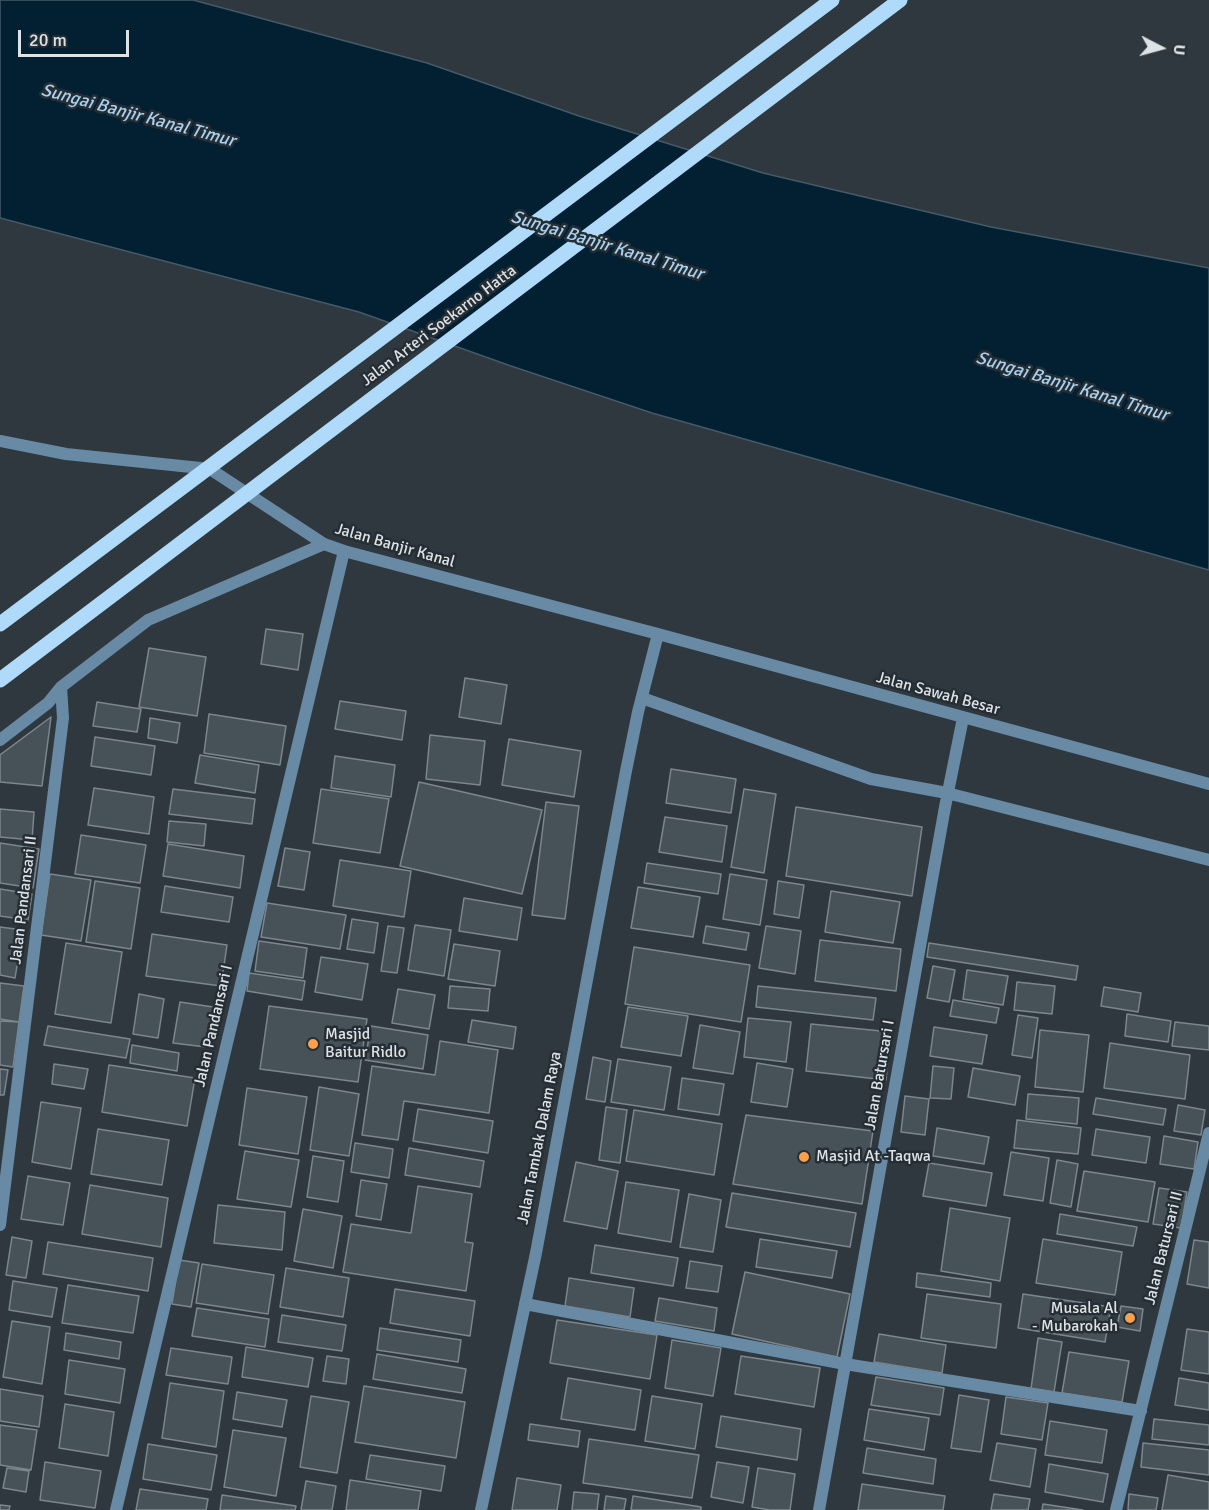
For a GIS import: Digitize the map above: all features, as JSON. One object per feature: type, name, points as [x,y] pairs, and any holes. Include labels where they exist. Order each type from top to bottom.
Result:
[{"type":"main road","name":"Jalan Arteri Soekarno Hatta","points":[[0,624],[832,0]]},
{"type":"main road","name":"Jalan Arteri Soekarno Hatta","points":[[0,680],[900,0]]},
{"type":"street","name":"Jalan Banjir Kanal","points":[[0,441],[66,454],[210,469],[324,544],[658,634]]},
{"type":"street","points":[[0,740],[48,703],[61,687],[148,620],[324,544]]},
{"type":"street","name":"Jalan Pandansari I","points":[[116,1510],[344,551]]},
{"type":"street","name":"Jalan Tambak Dalam Raya","points":[[481,1510],[538,1242],[626,771],[658,634]]},
{"type":"street","name":"Jalan Sawah Besar","points":[[658,634],[1209,784]]},
{"type":"street","name":"Jalan Pandansari II","points":[[0,1225],[63,718],[61,687]]},
{"type":"street","points":[[642,698],[871,779],[947,793],[1209,860]]},
{"type":"street","name":"Jalan Batursari I","points":[[819,1510],[947,793],[963,718]]},
{"type":"street","name":"Jalan Batursari II","points":[[1116,1510],[1209,1133]]},
{"type":"street","points":[[525,1304],[845,1364],[1141,1411]]},
{"type":"water","name":"Sungai Banjir Kanal Timur","points":[[0,0],[193,0],[427,63],[579,116],[763,173],[991,227],[1209,268],[1209,570],[652,413],[359,312],[0,218]]},
{"type":"building","points":[[266,629],[303,634],[298,670],[261,664]]},
{"type":"building","points":[[149,648],[206,657],[197,716],[139,707]]},
{"type":"building","points":[[465,678],[507,685],[501,724],[459,717]]},
{"type":"building","points":[[340,701],[406,711],[402,740],[335,729]]},
{"type":"building","points":[[97,702],[141,709],[137,732],[93,726]]},
{"type":"building","points":[[209,714],[286,726],[280,765],[204,753]]},
{"type":"building","points":[[51,717],[42,786],[0,782],[0,755]]},
{"type":"building","points":[[150,718],[180,723],[177,743],[148,738]]},
{"type":"building","points":[[430,735],[485,741],[480,785],[426,779]]},
{"type":"building","points":[[95,737],[155,746],[151,775],[91,766]]},
{"type":"building","points":[[509,739],[581,751],[574,797],[502,785]]},
{"type":"building","points":[[200,755],[259,765],[255,793],[195,783]]},
{"type":"building","points":[[335,756],[395,765],[391,797],[331,788]]},
{"type":"building","points":[[671,769],[736,779],[731,813],[666,803]]},
{"type":"building","points":[[419,782],[542,810],[522,894],[400,866]]},
{"type":"building","points":[[94,788],[154,797],[149,834],[88,825]]},
{"type":"building","points":[[173,789],[255,799],[252,824],[169,814]]},
{"type":"building","points":[[321,789],[389,799],[380,853],[313,843]]},
{"type":"building","points":[[744,789],[776,794],[764,873],[731,867]]},
{"type":"building","points":[[546,802],[579,806],[565,919],[532,915]]},
{"type":"building","points":[[796,807],[922,827],[912,896],[786,876]]},
{"type":"building","points":[[0,809],[34,812],[32,840],[0,837]]},
{"type":"building","points":[[665,817],[727,826],[722,862],[659,852]]},
{"type":"building","points":[[169,821],[206,824],[204,846],[167,842]]},
{"type":"building","points":[[81,835],[146,845],[140,883],[75,874]]},
{"type":"building","points":[[0,843],[39,849],[33,888],[0,883]]},
{"type":"building","points":[[168,844],[244,856],[240,888],[163,876]]},
{"type":"building","points":[[285,848],[310,852],[304,890],[278,886]]},
{"type":"building","points":[[340,860],[411,871],[404,917],[333,906]]},
{"type":"building","points":[[647,863],[721,874],[718,894],[644,883]]},
{"type":"building","points":[[50,874],[91,880],[81,941],[41,935]]},
{"type":"building","points":[[730,874],[767,880],[760,925],[723,919]]},
{"type":"building","points":[[95,881],[140,888],[131,949],[86,942]]},
{"type":"building","points":[[778,881],[804,885],[799,918],[774,914]]},
{"type":"building","points":[[165,886],[233,897],[229,922],[161,912]]},
{"type":"building","points":[[638,887],[700,897],[693,937],[631,928]]},
{"type":"building","points":[[0,889],[32,894],[28,920],[0,916]]},
{"type":"building","points":[[831,891],[900,902],[893,943],[825,932]]},
{"type":"building","points":[[464,898],[522,908],[517,940],[459,931]]},
{"type":"building","points":[[267,903],[346,915],[340,949],[261,937]]},
{"type":"building","points":[[352,919],[378,923],[374,953],[347,949]]},
{"type":"building","points":[[415,925],[451,930],[444,976],[408,970]]},
{"type":"building","points":[[388,926],[404,928],[397,973],[381,971]]},
{"type":"building","points":[[706,926],[749,933],[746,950],[703,943]]},
{"type":"building","points":[[766,926],[801,931],[795,974],[759,968]]},
{"type":"building","points":[[0,927],[23,930],[15,978],[0,975]]},
{"type":"building","points":[[152,934],[227,945],[221,986],[146,976]]},
{"type":"building","points":[[820,940],[901,949],[896,991],[815,981]]},
{"type":"building","points":[[259,941],[307,948],[303,978],[255,971]]},
{"type":"building","points":[[66,943],[122,952],[111,1023],[55,1014]]},
{"type":"building","points":[[929,943],[1078,966],[1076,980],[927,957]]},
{"type":"building","points":[[454,944],[500,951],[495,986],[448,979]]},
{"type":"building","points":[[634,947],[750,965],[741,1022],[625,1004]]},
{"type":"building","points":[[321,957],[368,964],[362,1000],[315,992]]},
{"type":"building","points":[[933,966],[955,970],[949,1002],[927,998]]},
{"type":"building","points":[[967,970],[1008,976],[1003,1005],[963,999]]},
{"type":"building","points":[[249,973],[305,981],[302,1000],[247,991]]},
{"type":"building","points":[[1017,982],[1055,986],[1052,1014],[1014,1010]]},
{"type":"building","points":[[0,983],[24,986],[19,1022],[0,1019]]},
{"type":"building","points":[[450,986],[490,989],[488,1011],[448,1008]]},
{"type":"building","points":[[758,986],[876,998],[873,1020],[756,1007]]},
{"type":"building","points":[[1104,987],[1141,993],[1138,1012],[1101,1006]]},
{"type":"building","points":[[398,989],[435,995],[429,1029],[392,1023]]},
{"type":"building","points":[[139,994],[164,999],[158,1038],[133,1034]]},
{"type":"building","points":[[953,1000],[999,1008],[996,1023],[950,1016]]},
{"type":"building","points":[[180,1002],[213,1007],[206,1047],[173,1043]]},
{"type":"building","name":"Masjid Baitur Ridlo","points":[[269,1006],[367,1019],[358,1082],[260,1069]]},
{"type":"building","points":[[628,1007],[688,1016],[681,1056],[621,1047]]},
{"type":"building","points":[[1127,1014],[1171,1021],[1168,1042],[1125,1036]]},
{"type":"building","points":[[1018,1015],[1038,1018],[1032,1058],[1012,1055]]},
{"type":"building","points":[[748,1018],[791,1022],[786,1062],[744,1057]]},
{"type":"building","points":[[472,1020],[516,1027],[513,1049],[468,1042]]},
{"type":"building","points":[[0,1021],[19,1022],[13,1067],[0,1065]]},
{"type":"building","points":[[1175,1022],[1209,1026],[1209,1050],[1172,1046]]},
{"type":"building","points":[[811,1024],[891,1032],[886,1080],[806,1071]]},
{"type":"building","points":[[700,1025],[740,1032],[733,1074],[693,1068]]},
{"type":"building","points":[[48,1026],[130,1039],[126,1058],[44,1045]]},
{"type":"building","points":[[371,1026],[428,1035],[423,1069],[365,1060]]},
{"type":"building","points":[[934,1027],[987,1035],[982,1064],[930,1056]]},
{"type":"building","points":[[1040,1030],[1089,1035],[1083,1092],[1035,1087]]},
{"type":"building","points":[[440,1041],[498,1050],[489,1113],[404,1101],[398,1140],[362,1135],[372,1066],[435,1075]]},
{"type":"building","points":[[1110,1043],[1190,1055],[1185,1099],[1104,1088]]},
{"type":"building","points":[[132,1045],[179,1053],[177,1071],[130,1063]]},
{"type":"building","points":[[593,1057],[611,1061],[605,1102],[586,1099]]},
{"type":"building","points":[[618,1059],[671,1067],[664,1110],[611,1102]]},
{"type":"building","points":[[757,1063],[793,1069],[787,1107],[751,1102]]},
{"type":"building","points":[[54,1064],[88,1069],[84,1089],[52,1084]]},
{"type":"building","points":[[109,1065],[195,1078],[187,1126],[102,1112]]},
{"type":"building","points":[[933,1066],[954,1068],[951,1099],[930,1098]]},
{"type":"building","points":[[973,1068],[1020,1076],[1015,1105],[968,1097]]},
{"type":"building","points":[[0,1069],[8,1070],[4,1095],[0,1095]]},
{"type":"building","points":[[682,1078],[724,1084],[719,1115],[678,1109]]},
{"type":"building","points":[[319,1087],[359,1094],[349,1156],[310,1150]]},
{"type":"building","points":[[247,1088],[307,1097],[298,1154],[239,1145]]},
{"type":"building","points":[[1028,1094],[1079,1098],[1077,1124],[1026,1119]]},
{"type":"building","points":[[905,1096],[929,1099],[925,1135],[901,1132]]},
{"type":"building","points":[[1096,1098],[1166,1109],[1163,1125],[1093,1114]]},
{"type":"building","points":[[41,1102],[81,1108],[71,1169],[32,1162]]},
{"type":"building","points":[[1178,1105],[1205,1110],[1201,1135],[1174,1131]]},
{"type":"building","points":[[606,1107],[627,1110],[620,1163],[599,1160]]},
{"type":"building","points":[[418,1109],[493,1121],[488,1153],[413,1141]]},
{"type":"building","points":[[634,1110],[722,1124],[714,1175],[626,1161]]},
{"type":"building","name":"Masjid At -Taqwa","points":[[746,1115],[873,1131],[862,1204],[733,1184]]},
{"type":"building","points":[[1017,1120],[1081,1128],[1078,1154],[1014,1148]]},
{"type":"building","points":[[937,1128],[989,1137],[984,1164],[933,1156]]},
{"type":"building","points":[[98,1129],[169,1140],[162,1185],[91,1174]]},
{"type":"building","points":[[1096,1129],[1150,1137],[1146,1163],[1092,1155]]},
{"type":"building","points":[[1164,1136],[1198,1142],[1194,1169],[1160,1164]]},
{"type":"building","points":[[355,1143],[393,1149],[389,1178],[351,1172]]},
{"type":"building","points":[[409,1148],[484,1161],[480,1187],[405,1175]]},
{"type":"building","points":[[245,1151],[299,1160],[291,1207],[237,1199]]},
{"type":"building","points":[[1011,1152],[1049,1158],[1043,1201],[1004,1195]]},
{"type":"building","points":[[313,1156],[344,1161],[338,1202],[307,1197]]},
{"type":"building","points":[[1057,1160],[1078,1164],[1071,1207],[1050,1203]]},
{"type":"building","points":[[576,1162],[618,1171],[607,1229],[564,1221]]},
{"type":"building","points":[[929,1163],[992,1173],[986,1206],[923,1196]]},
{"type":"building","points":[[1084,1171],[1155,1182],[1148,1222],[1077,1211]]},
{"type":"building","points":[[28,1176],[70,1183],[63,1225],[21,1219]]},
{"type":"building","points":[[361,1180],[387,1184],[381,1220],[356,1216]]},
{"type":"building","points":[[626,1182],[679,1190],[671,1242],[618,1233]]},
{"type":"building","points":[[90,1185],[168,1198],[161,1247],[82,1234]]},
{"type":"building","points":[[418,1186],[472,1194],[465,1242],[473,1243],[466,1291],[343,1272],[351,1224],[411,1233]]},
{"type":"building","points":[[1159,1188],[1187,1192],[1181,1228],[1153,1224]]},
{"type":"building","points":[[732,1193],[856,1213],[850,1247],[726,1227]]},
{"type":"building","points":[[689,1194],[721,1200],[713,1252],[680,1247]]},
{"type":"building","points":[[218,1205],[285,1212],[282,1250],[214,1243]]},
{"type":"building","points":[[950,1208],[1010,1218],[1000,1281],[941,1271]]},
{"type":"building","points":[[303,1209],[342,1216],[333,1268],[294,1261]]},
{"type":"building","points":[[1060,1214],[1137,1227],[1133,1246],[1057,1234]]},
{"type":"building","points":[[12,1237],[32,1241],[26,1278],[6,1275]]},
{"type":"building","points":[[760,1239],[837,1251],[832,1278],[756,1267]]},
{"type":"building","points":[[1043,1239],[1122,1252],[1115,1295],[1036,1283]]},
{"type":"building","points":[[1194,1240],[1209,1242],[1209,1288],[1187,1284]]},
{"type":"building","points":[[48,1242],[153,1258],[148,1291],[43,1274]]},
{"type":"building","points":[[595,1245],[678,1258],[673,1286],[591,1273]]},
{"type":"building","points":[[179,1260],[199,1263],[191,1307],[172,1304]]},
{"type":"building","points":[[690,1261],[722,1266],[718,1292],[686,1288]]},
{"type":"building","points":[[202,1264],[274,1275],[268,1314],[196,1303]]},
{"type":"building","points":[[286,1268],[349,1278],[343,1317],[280,1307]]},
{"type":"building","points":[[745,1272],[850,1294],[837,1357],[732,1334]]},
{"type":"building","points":[[917,1273],[991,1283],[990,1297],[916,1287]]},
{"type":"building","points":[[569,1278],[634,1288],[630,1317],[565,1306]]},
{"type":"building","points":[[13,1281],[57,1288],[52,1317],[9,1310]]},
{"type":"building","points":[[68,1285],[139,1296],[133,1333],[62,1323]]},
{"type":"building","points":[[395,1289],[475,1301],[470,1336],[390,1323]]},
{"type":"building","points":[[927,1294],[1001,1304],[996,1348],[921,1338]]},
{"type":"building","points":[[1023,1294],[1111,1307],[1105,1342],[1018,1328]]},
{"type":"building","points":[[659,1298],[717,1308],[714,1331],[655,1321]]},
{"type":"building","name":"Musala Al - Mubarokah","points":[[1121,1306],[1143,1309],[1140,1331],[1117,1327]]},
{"type":"building","points":[[197,1308],[269,1319],[265,1347],[192,1336]]},
{"type":"building","points":[[282,1315],[346,1325],[342,1351],[278,1342]]},
{"type":"building","points":[[557,1320],[657,1335],[650,1379],[550,1363]]},
{"type":"building","points":[[12,1321],[50,1327],[42,1384],[3,1377]]},
{"type":"building","points":[[380,1328],[461,1340],[458,1362],[377,1350]]},
{"type":"building","points":[[1187,1329],[1209,1332],[1209,1374],[1181,1370]]},
{"type":"building","points":[[66,1333],[121,1342],[119,1359],[64,1350]]},
{"type":"building","points":[[879,1334],[946,1345],[942,1373],[874,1362]]},
{"type":"building","points":[[1038,1338],[1062,1342],[1054,1392],[1031,1389]]},
{"type":"building","points":[[672,1340],[721,1348],[713,1396],[665,1388]]},
{"type":"building","points":[[246,1347],[313,1358],[308,1387],[242,1377]]},
{"type":"building","points":[[171,1348],[232,1357],[228,1384],[166,1375]]},
{"type":"building","points":[[1069,1352],[1129,1361],[1122,1402],[1062,1393]]},
{"type":"building","points":[[377,1354],[466,1369],[462,1393],[373,1379]]},
{"type":"building","points":[[327,1356],[349,1359],[346,1384],[323,1381]]},
{"type":"building","points":[[741,1356],[820,1368],[814,1407],[735,1394]]},
{"type":"building","points":[[69,1360],[125,1369],[120,1403],[65,1394]]},
{"type":"building","points":[[876,1377],[944,1388],[940,1415],[871,1405]]},
{"type":"building","points":[[568,1378],[641,1390],[635,1430],[561,1419]]},
{"type":"building","points":[[1179,1378],[1209,1383],[1209,1410],[1175,1405]]},
{"type":"building","points":[[170,1383],[224,1391],[216,1447],[162,1438]]},
{"type":"building","points":[[364,1386],[465,1402],[456,1458],[355,1442]]},
{"type":"building","points":[[0,1389],[43,1396],[39,1427],[0,1421]]},
{"type":"building","points":[[237,1392],[287,1400],[282,1427],[233,1419]]},
{"type":"building","points":[[959,1395],[989,1400],[981,1452],[951,1448]]},
{"type":"building","points":[[311,1396],[349,1402],[337,1473],[300,1467]]},
{"type":"building","points":[[652,1396],[702,1404],[695,1449],[645,1441]]},
{"type":"building","points":[[1006,1397],[1048,1403],[1042,1440],[1001,1434]]},
{"type":"building","points":[[65,1404],[114,1412],[108,1456],[59,1448]]},
{"type":"building","points":[[869,1409],[929,1418],[924,1450],[864,1440]]},
{"type":"building","points":[[721,1416],[801,1429],[797,1460],[716,1447]]},
{"type":"building","points":[[1154,1419],[1209,1425],[1209,1445],[1152,1439]]},
{"type":"building","points":[[1050,1421],[1107,1430],[1102,1463],[1045,1455]]},
{"type":"building","points":[[530,1424],[580,1431],[578,1447],[528,1440]]},
{"type":"building","points":[[0,1425],[37,1430],[31,1470],[0,1465]]},
{"type":"building","points":[[233,1430],[286,1438],[276,1496],[224,1487]]},
{"type":"building","points":[[589,1439],[699,1455],[692,1498],[583,1483]]},
{"type":"building","points":[[997,1443],[1036,1449],[1030,1487],[990,1480]]},
{"type":"building","points":[[1143,1443],[1209,1450],[1209,1475],[1141,1467]]},
{"type":"building","points":[[148,1444],[217,1455],[211,1490],[143,1479]]},
{"type":"building","points":[[867,1448],[936,1459],[933,1484],[863,1473]]},
{"type":"building","points":[[370,1455],[445,1466],[441,1491],[366,1479]]},
{"type":"building","points":[[45,1462],[101,1471],[95,1508],[40,1500]]},
{"type":"building","points":[[717,1462],[749,1467],[743,1503],[711,1497]]},
{"type":"building","points":[[1049,1464],[1108,1474],[1103,1502],[1045,1492]]},
{"type":"building","points":[[7,1468],[29,1471],[26,1492],[3,1488]]},
{"type":"building","points":[[758,1468],[795,1474],[790,1510],[752,1507]]},
{"type":"building","points":[[1168,1475],[1209,1482],[1209,1510],[1162,1510]]},
{"type":"building","points":[[517,1478],[561,1485],[557,1510],[512,1510]]},
{"type":"building","points":[[350,1480],[421,1491],[418,1510],[346,1510]]},
{"type":"building","points":[[306,1481],[336,1486],[332,1510],[301,1510]]},
{"type":"building","points":[[862,1484],[945,1496],[943,1510],[858,1510]]},
{"type":"building","points":[[140,1489],[208,1499],[206,1510],[136,1510]]},
{"type":"building","points":[[574,1492],[599,1494],[597,1510],[572,1510]]},
{"type":"building","points":[[994,1494],[1030,1499],[1028,1510],[991,1510]]},
{"type":"building","points":[[1129,1494],[1158,1498],[1156,1510],[1128,1510]]},
{"type":"building","points":[[222,1495],[296,1506],[295,1510],[220,1510]]},
{"type":"building","points":[[606,1496],[626,1499],[624,1510],[604,1510]]},
{"type":"building","points":[[633,1496],[701,1507],[701,1510],[631,1510]]},
{"type":"building","points":[[1043,1504],[1083,1510],[1042,1510]]},
{"type":"building","points":[[0,1505],[10,1506],[9,1510],[0,1510]]},
{"type":"place","name":"Masjid Baitur Ridlo","points":[[313,1044]]},
{"type":"place","name":"Masjid At -Taqwa","points":[[804,1157]]},
{"type":"place","name":"Musala Al - Mubarokah","points":[[1130,1318]]}]
